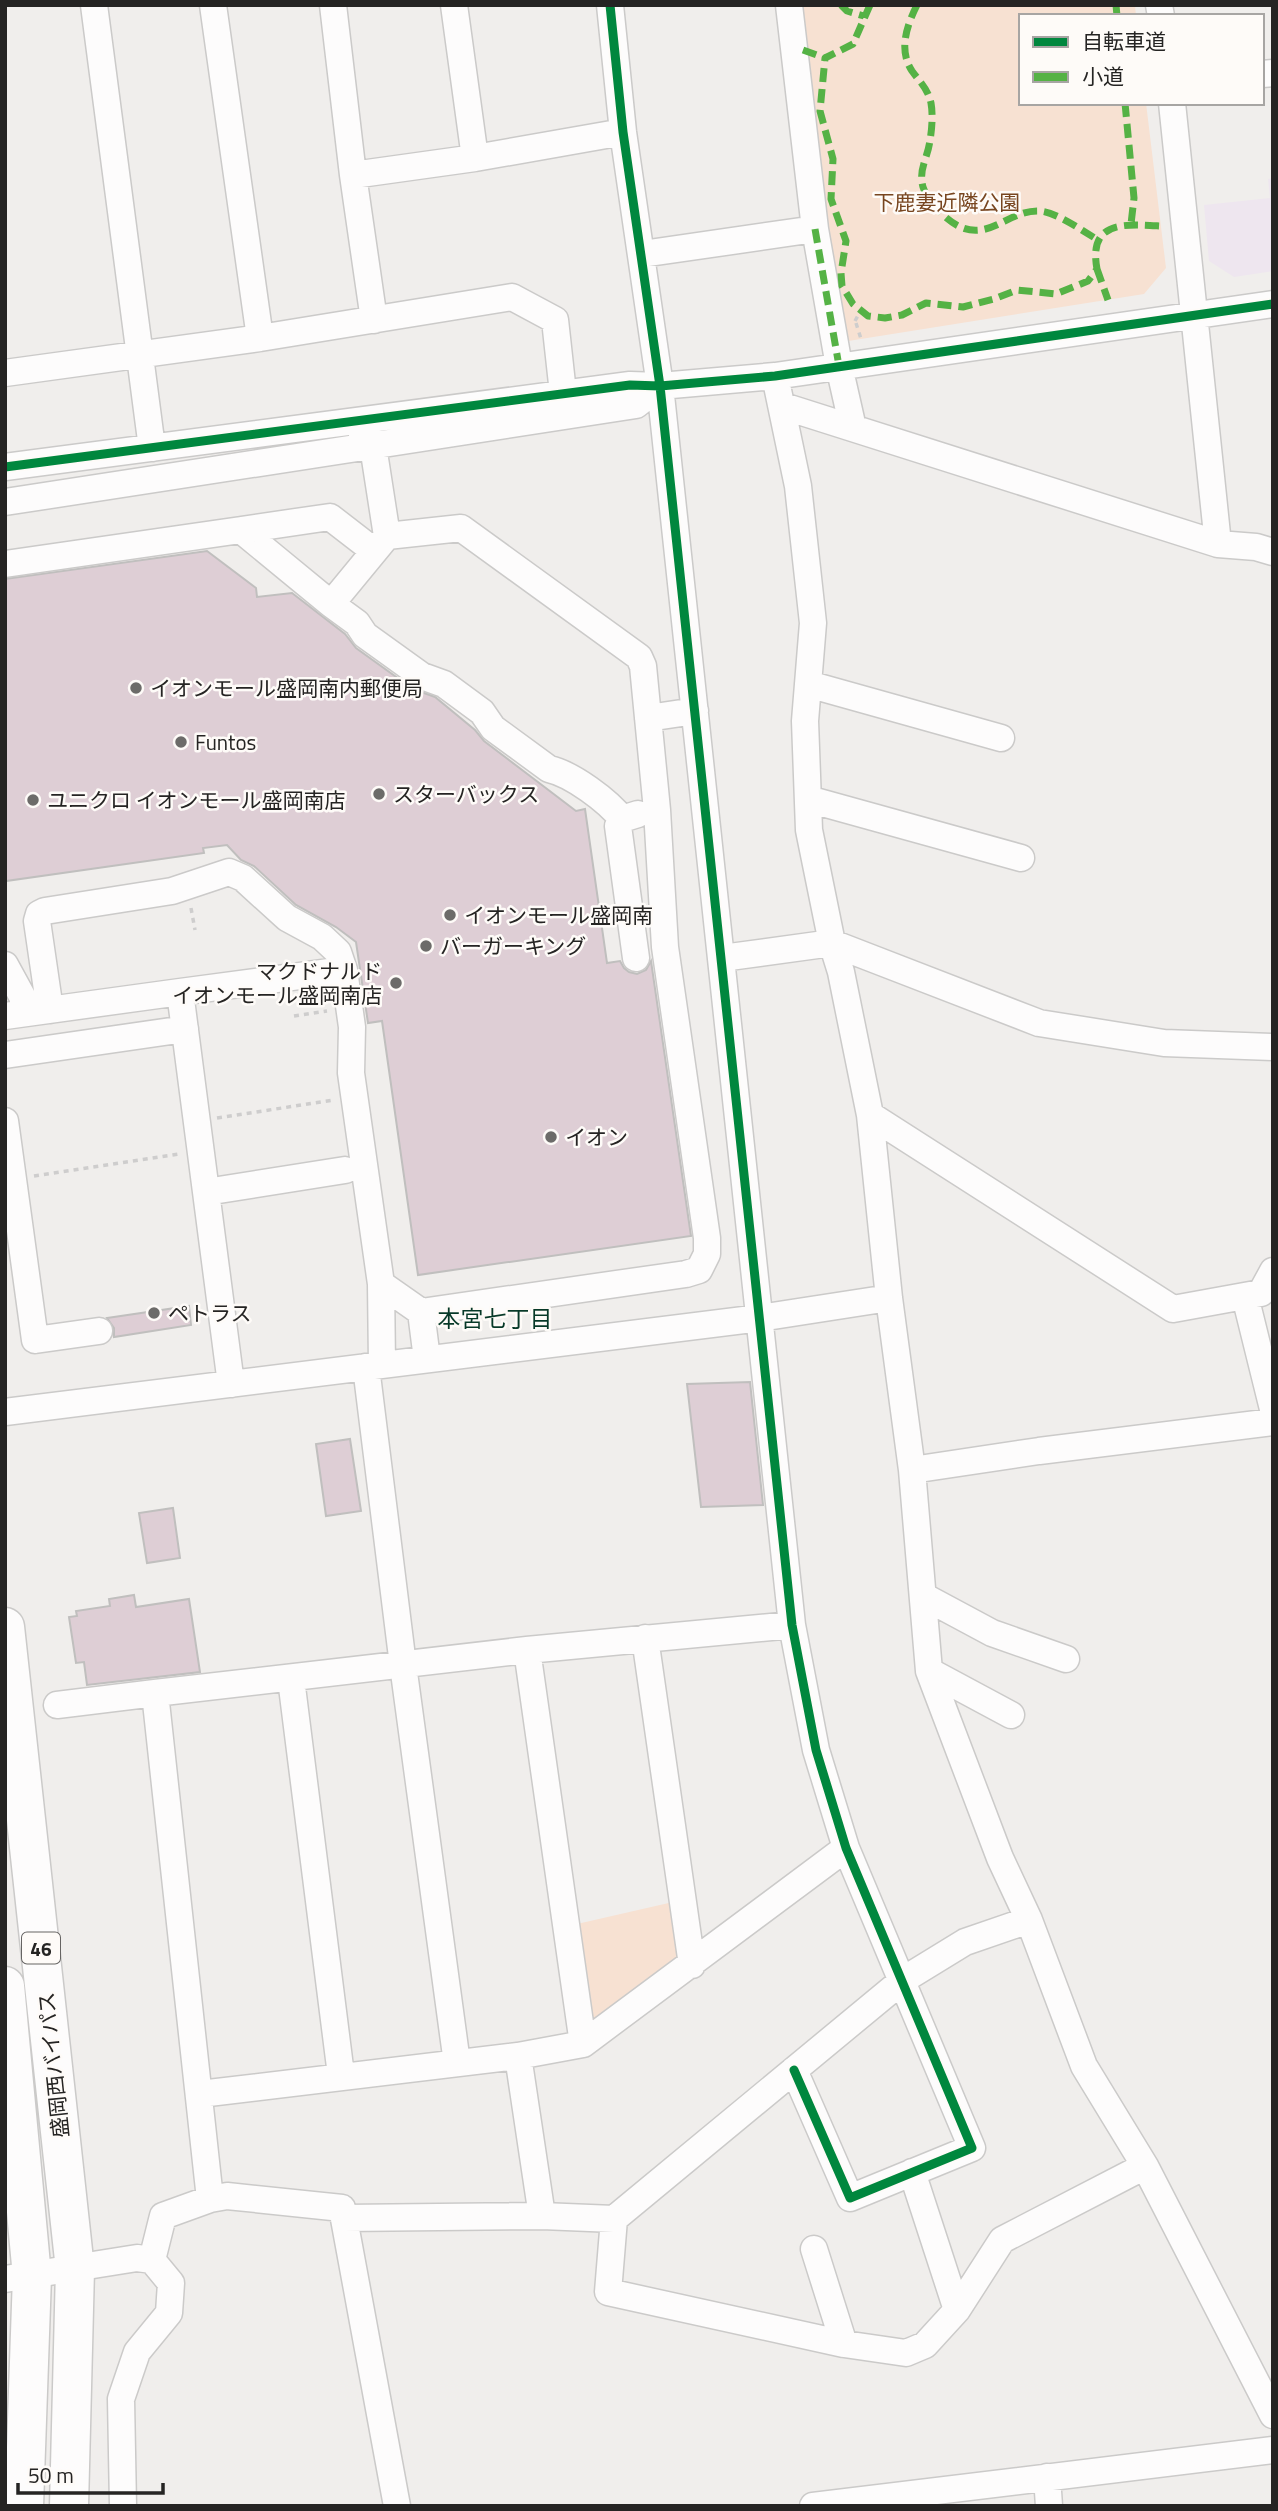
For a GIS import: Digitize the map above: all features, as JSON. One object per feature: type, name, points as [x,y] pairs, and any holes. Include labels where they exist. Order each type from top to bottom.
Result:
[{"type":"highway","name":"盛岡西バイパス","points":[[5,1627],[75,2269],[69,2506]]},
{"type":"highway","name":"盛岡西バイパス","points":[[5,1986],[19,2277],[24,2506]]},
{"type":"street","points":[[94,5],[152,448]]},
{"type":"street","points":[[214,5],[260,338]]},
{"type":"street","points":[[333,5],[353,175],[374,320]]},
{"type":"street","points":[[454,5],[475,158]]},
{"type":"street","points":[[610,5],[623,132],[660,386],[792,1625],[816,1750],[846,1848],[972,2148],[850,2198],[794,2070]]},
{"type":"street","points":[[789,5],[815,229],[839,366],[853,428]]},
{"type":"street","points":[[1172,105],[1218,544]]},
{"type":"street","points":[[353,175],[475,158],[623,132]]},
{"type":"street","points":[[642,254],[815,229]]},
{"type":"street","points":[[5,373],[260,338],[512,297],[555,320],[564,393]]},
{"type":"street","points":[[5,467],[630,385],[660,386],[775,376],[1273,304]]},
{"type":"street","points":[[775,376],[799,486],[813,623],[805,721],[809,830],[870,1115],[889,1298],[912,1470],[929,1671],[1000,1858],[1029,1920],[1084,2066],[1145,2166],[1273,2415]]},
{"type":"street","points":[[5,502],[636,405],[660,386]]},
{"type":"street","points":[[783,406],[1218,544],[1256,547],[1273,552]]},
{"type":"street","points":[[208,440],[261,450],[368,435],[373,446],[380,543],[331,604]]},
{"type":"street","points":[[5,564],[330,517],[380,543],[461,528],[639,657],[643,666],[657,810],[666,947],[707,1238],[707,1254],[699,1270],[686,1274],[421,1312],[381,1284]]},
{"type":"street","points":[[241,530],[357,623],[365,635],[422,676],[444,684],[482,712],[493,728],[550,769],[560,771],[613,808],[622,819]]},
{"type":"street","points":[[1218,544],[1273,537]]},
{"type":"street","points":[[808,684],[1001,738]]},
{"type":"street","points":[[648,718],[695,711]]},
{"type":"street","points":[[808,799],[1021,858]]},
{"type":"street","points":[[636,958],[618,826],[622,819],[657,810]]},
{"type":"street","points":[[27,1013],[39,914],[172,891],[229,872],[243,878],[287,918],[323,937],[338,952],[344,971],[352,1027],[351,1073],[381,1284],[374,1366],[403,1665],[457,2063]]},
{"type":"street","points":[[722,958],[832,943],[1040,1023],[1164,1043],[1273,1047]]},
{"type":"street","points":[[5,965],[22,996],[27,1013]]},
{"type":"street","points":[[27,1013],[344,971]]},
{"type":"street","points":[[180,992],[231,1384]]},
{"type":"street","points":[[5,1055],[185,1029]]},
{"type":"street","points":[[870,1115],[1173,1309],[1261,1293],[1273,1270]]},
{"type":"street","points":[[5,1121],[35,1340],[99,1331]]},
{"type":"street","points":[[206,1192],[345,1170]]},
{"type":"street","points":[[1245,1296],[1273,1409]]},
{"type":"street","points":[[5,1412],[760,1318],[889,1298]]},
{"type":"street","points":[[421,1312],[427,1359]]},
{"type":"street","points":[[912,1470],[1273,1422]]},
{"type":"street","points":[[923,1596],[992,1633],[1066,1659]]},
{"type":"street","points":[[57,1705],[527,1650],[792,1625]]},
{"type":"street","points":[[645,1638],[692,1965]]},
{"type":"street","points":[[527,1650],[583,2044]]},
{"type":"street","points":[[929,1671],[1011,1715]]},
{"type":"street","points":[[291,1679],[341,2075]]},
{"type":"street","points":[[155,1693],[210,2200]]},
{"type":"street","points":[[200,2094],[341,2075],[518,2056],[583,2044],[846,1848]]},
{"type":"street","points":[[344,2218],[542,2216],[614,2219],[903,1980],[965,1942],[1029,1920]]},
{"type":"street","points":[[518,2056],[542,2216]]},
{"type":"street","points":[[614,2219],[608,2292],[844,2344],[906,2353],[925,2345],[957,2309],[1002,2240],[1145,2166]]},
{"type":"street","points":[[912,2172],[957,2309]]},
{"type":"street","points":[[152,2260],[163,2216],[210,2200],[227,2196],[342,2208],[397,2506]]},
{"type":"street","points":[[814,2249],[844,2344]]},
{"type":"street","points":[[19,2277],[137,2258],[152,2260],[171,2283],[170,2314],[137,2352],[121,2399],[123,2506]]},
{"type":"street","points":[[813,2506],[1273,2450]]},
{"type":"street","points":[[1047,2477],[1049,2506]]},
{"type":"path","points":[[855,321],[861,310]]},
{"type":"path","points":[[190,902],[195,930]]},
{"type":"path","points":[[294,1016],[332,1010]]},
{"type":"path","points":[[213,1119],[340,1100]]},
{"type":"path","points":[[22,1177],[185,1153]]},
{"type":"shaded area","points":[[1273,178],[1273,271],[1234,277],[1209,261],[1204,205],[1270,198],[1268,179]]},
{"type":"green space","name":"下鹿妻近隣公園","points":[[797,5],[1135,5],[1136,14],[1019,14],[1019,105],[1146,105],[1166,268],[1144,294],[842,342]]},
{"type":"green space","points":[[673,1902],[682,1953],[675,1962],[591,2022],[577,1924]]},
{"type":"building","name":"イオンモール盛岡南","points":[[207,551],[256,588],[257,597],[292,593],[345,634],[356,648],[413,689],[435,697],[475,730],[484,741],[576,811],[585,809],[607,963],[620,961],[629,972],[637,974],[646,970],[651,961],[691,1236],[418,1275],[382,1021],[368,1023],[356,942],[336,927],[296,905],[254,866],[241,860],[227,845],[203,848],[204,853],[6,881],[5,579]]},
{"type":"building","points":[[189,1306],[191,1325],[114,1337],[114,1328],[107,1318]]},
{"type":"building","points":[[750,1382],[763,1505],[701,1507],[687,1384]]},
{"type":"building","points":[[350,1439],[361,1511],[326,1516],[316,1444]]},
{"type":"building","points":[[173,1508],[180,1558],[147,1563],[139,1513]]},
{"type":"building","points":[[134,1595],[136,1607],[189,1599],[200,1672],[87,1685],[84,1662],[76,1663],[69,1617],[77,1616],[76,1611],[110,1606],[109,1599]]},
{"type":"marked path","points":[[841,5],[847,11],[864,16]]},
{"type":"marked path","points":[[870,5],[853,44],[825,58],[820,111],[833,159],[831,199],[846,241],[841,273],[842,286],[853,304],[868,316],[885,318],[902,315],[926,303],[963,307],[1017,290],[1056,294],[1088,281],[1097,269],[1098,241],[1104,233],[1123,226],[1161,226]]},
{"type":"marked path","points":[[917,5],[907,29],[905,55],[931,103],[931,136],[922,175],[923,187],[930,201],[956,225],[969,230],[993,227],[1015,216],[1040,211],[1061,218],[1098,240]]},
{"type":"marked path","points":[[1116,5],[1117,14]]},
{"type":"marked path","points":[[803,50],[825,58]]},
{"type":"marked path","points":[[1125,105],[1134,198],[1131,224]]},
{"type":"marked path","points":[[815,229],[839,366]]},
{"type":"marked path","points":[[1097,269],[1108,300]]},
{"type":"cycle path","points":[[610,5],[623,132],[660,386],[792,1625],[816,1750],[846,1848],[972,2148],[850,2198],[794,2070]]},
{"type":"cycle path","points":[[5,467],[630,385],[660,386],[775,376],[1273,304]]},
{"type":"place","name":"イオンモール盛岡南内郵便局","points":[[136,688]]},
{"type":"place","name":"Funtos","points":[[181,742]]},
{"type":"place","name":"スターバックス","points":[[379,794]]},
{"type":"place","name":"ユニクロ イオンモール盛岡南店","points":[[33,800]]},
{"type":"place","name":"イオンモール盛岡南","points":[[450,915]]},
{"type":"place","name":"バーガーキング","points":[[426,946]]},
{"type":"place","name":"マクドナルド イオンモール盛岡南店","points":[[396,983]]},
{"type":"place","name":"イオン","points":[[551,1137]]},
{"type":"place","name":"ペトラス","points":[[154,1313]]},
{"type":"district","name":"本宮七丁目","points":[[495,1318]]}]
